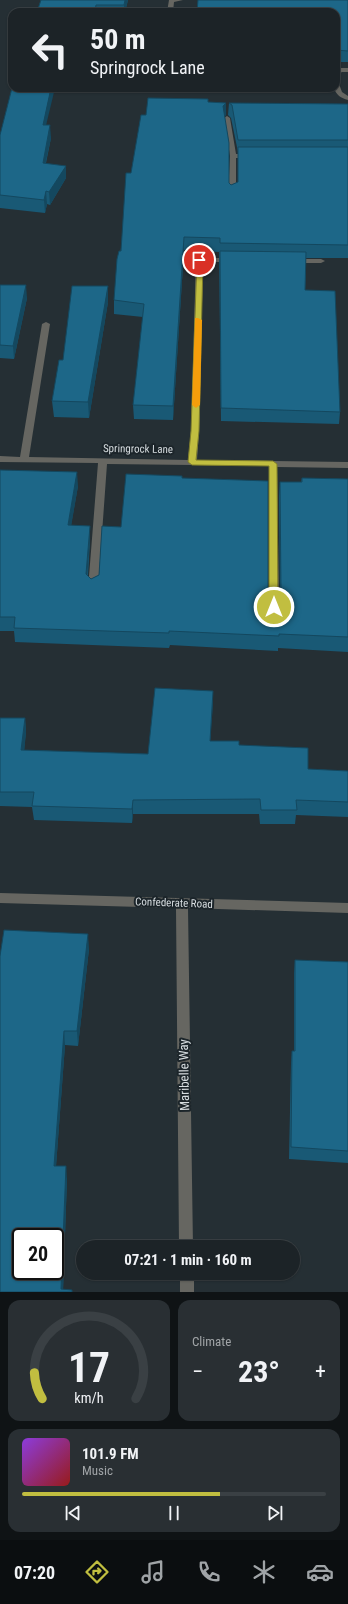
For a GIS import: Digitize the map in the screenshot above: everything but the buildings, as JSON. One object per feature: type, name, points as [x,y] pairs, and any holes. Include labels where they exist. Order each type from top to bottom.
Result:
[{"type":"street","points":[[170,8],[171,1],[180,0]]},
{"type":"street","points":[[338,92],[341,96],[348,98]]},
{"type":"street","points":[[227,118],[233,156],[232,195]]},
{"type":"street","points":[[233,156],[256,156]]},
{"type":"street","points":[[192,462],[195,431],[199,260],[237,260]]},
{"type":"street","points":[[283,261],[321,261]]},
{"type":"street","points":[[24,460],[46,324]]},
{"type":"street","name":"Springrock Lane","points":[[0,459],[348,464]]},
{"type":"street","points":[[93,589],[103,461]]},
{"type":"street","points":[[273,464],[274,607]]},
{"type":"street","name":"Confederate Road","points":[[0,898],[348,908]]},
{"type":"street","name":"Maribelle Way","points":[[182,903],[186,1240]]},
{"type":"street","points":[[187,1280],[187,1292]]},
{"type":"slow traffic","points":[[196,405],[198,320]]},
{"type":"route","points":[[199,260],[195,431],[192,462],[273,464],[274,607]]}]
